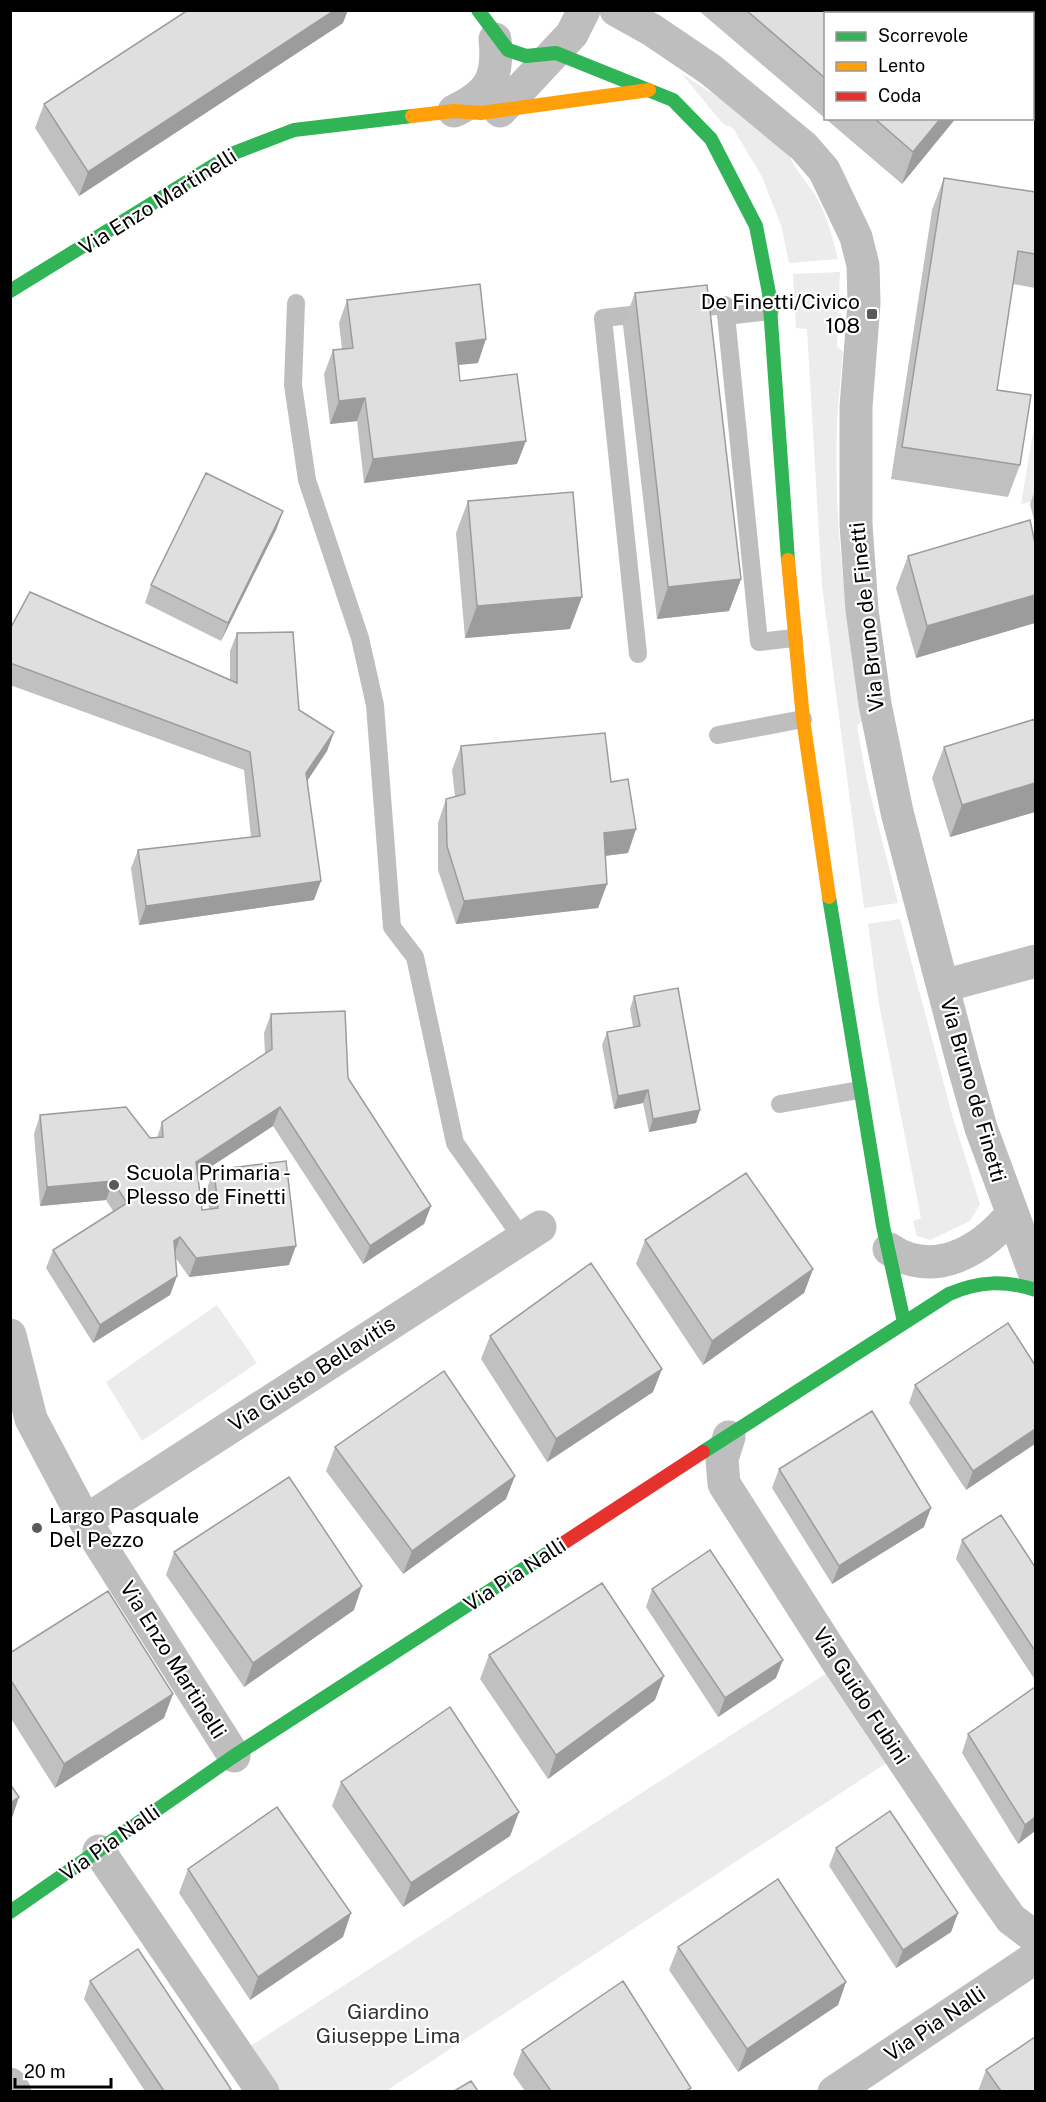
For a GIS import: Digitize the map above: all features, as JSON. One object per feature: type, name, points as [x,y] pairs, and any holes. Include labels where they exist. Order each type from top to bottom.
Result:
[{"type":"street","points":[[500,111],[572,34],[584,10]]},
{"type":"street","name":"Via Bruno de Finetti","points":[[616,10],[652,30],[711,70],[804,147],[824,170],[856,237],[863,274],[855,473],[862,610],[888,772],[981,1128],[1035,1277]]},
{"type":"street","points":[[487,21],[506,50],[520,56],[536,57],[556,53],[673,100],[711,139],[734,179],[756,226],[770,311],[794,638],[803,719],[831,917],[859,1090],[888,1249],[904,1322]]},
{"type":"street","points":[[454,111],[475,101],[486,90],[495,74],[487,21]]},
{"type":"street","name":"Via Enzo Martinelli","points":[[10,291],[234,153],[294,130],[454,111],[481,113],[500,111],[650,90]]},
{"type":"street","points":[[943,986],[1035,961]]},
{"type":"street","points":[[888,1249],[912,1262],[932,1263],[949,1259],[983,1243],[1011,1215]]},
{"type":"street","name":"Via Giusto Bellavitis","points":[[85,1521],[531,1233]]},
{"type":"street","name":"Via Pia Nalli","points":[[10,1912],[234,1756],[953,1291],[982,1281],[1006,1281],[1035,1290]]},
{"type":"street","name":"Via Enzo Martinelli","points":[[10,1335],[31,1419],[85,1521],[234,1756]]},
{"type":"street","name":"Via Guido Fubini","points":[[729,1437],[722,1459],[724,1484],[837,1661],[987,1885],[1011,1919],[1035,1938]]},
{"type":"street","points":[[99,1851],[263,2091]]},
{"type":"street","name":"Via Pia Nalli","points":[[834,2091],[1035,1957]]},
{"type":"street","points":[[10,2084],[15,2091]]},
{"type":"lane","points":[[296,303],[293,386],[307,480],[360,638],[375,705],[392,927],[415,957],[454,1143],[531,1233]]},
{"type":"lane","points":[[639,654],[603,318],[725,305],[759,642],[794,638]]},
{"type":"lane","points":[[726,316],[770,311]]},
{"type":"lane","points":[[718,735],[803,719]]},
{"type":"lane","points":[[780,1104],[859,1090]]},
{"type":"green space","points":[[681,73],[748,117],[787,147],[792,161],[822,207],[838,259],[789,263],[781,225],[762,177],[733,128],[723,124]]},
{"type":"green space","points":[[840,272],[837,346],[843,352],[837,416],[836,462],[842,573],[863,720],[857,726],[867,781],[898,903],[864,908],[822,586],[807,329],[796,328],[793,274]]},
{"type":"green space","points":[[1035,421],[1035,501],[1021,504]]},
{"type":"green space","points":[[900,919],[953,1118],[980,1204],[970,1221],[930,1240],[917,1236],[913,1221],[921,1218],[879,1004],[868,924]]},
{"type":"green space","points":[[217,1305],[257,1363],[142,1441],[106,1382]]},
{"type":"green space","name":"Giardino Giuseppe Lima","points":[[830,1671],[888,1762],[386,2091],[263,2091],[238,2054]]},
{"type":"building","points":[[188,10],[335,10],[88,172],[44,104]]},
{"type":"building","points":[[746,10],[861,10],[863,12],[824,12],[824,77]]},
{"type":"building","points":[[876,120],[939,120],[913,152]]},
{"type":"building","points":[[944,178],[1035,192],[1035,254],[1018,251],[997,390],[1031,395],[1020,465],[902,447]]},
{"type":"building","points":[[480,284],[486,339],[456,343],[460,381],[517,374],[526,441],[373,459],[365,398],[339,401],[333,350],[353,348],[347,300]]},
{"type":"building","points":[[707,285],[741,579],[668,587],[635,293]]},
{"type":"building","points":[[206,473],[283,511],[228,623],[151,585]]},
{"type":"building","points":[[573,492],[582,597],[477,606],[468,501]]},
{"type":"building","points":[[1030,520],[1035,543],[1035,595],[927,626],[908,556]]},
{"type":"building","points":[[30,592],[237,683],[237,633],[293,632],[299,710],[334,732],[306,773],[321,881],[146,906],[138,850],[260,836],[250,752],[10,663],[10,629]]},
{"type":"building","points":[[1035,719],[1035,783],[962,805],[944,747]]},
{"type":"building","points":[[605,733],[611,782],[628,779],[636,829],[604,833],[607,884],[464,901],[447,846],[446,799],[465,794],[461,746]]},
{"type":"building","points":[[678,988],[700,1110],[653,1119],[648,1090],[618,1096],[607,1032],[640,1026],[634,996]]},
{"type":"building","name":"Scuola Primaria - Plesso de Finetti","points":[[345,1011],[348,1078],[431,1206],[370,1246],[280,1107],[196,1162],[202,1210],[218,1208],[214,1170],[286,1161],[296,1246],[196,1258],[180,1237],[174,1241],[177,1276],[100,1325],[53,1250],[127,1203],[113,1181],[47,1187],[40,1115],[126,1107],[150,1138],[163,1137],[162,1122],[272,1049],[271,1014]]},
{"type":"building","points":[[746,1173],[813,1269],[712,1341],[645,1240]]},
{"type":"building","points":[[591,1263],[662,1369],[556,1439],[490,1336]]},
{"type":"building","points":[[1008,1323],[1035,1365],[1035,1429],[973,1471],[915,1385]]},
{"type":"building","points":[[444,1371],[515,1476],[412,1551],[335,1447]]},
{"type":"building","points":[[872,1411],[931,1508],[839,1566],[779,1469]]},
{"type":"building","points":[[289,1477],[362,1586],[253,1663],[174,1552]]},
{"type":"building","points":[[1001,1515],[1035,1567],[1035,1651],[962,1540]]},
{"type":"building","points":[[710,1550],[783,1660],[725,1698],[652,1589]]},
{"type":"building","points":[[602,1583],[664,1676],[556,1755],[489,1655]]},
{"type":"building","points":[[108,1591],[173,1694],[64,1764],[10,1679],[10,1653]]},
{"type":"building","points":[[1035,1687],[1035,1817],[1025,1825],[968,1734]]},
{"type":"building","points":[[450,1707],[519,1812],[411,1883],[341,1782]]},
{"type":"building","points":[[10,1784],[19,1797],[10,1803]]},
{"type":"building","points":[[277,1807],[351,1913],[258,1977],[188,1869]]},
{"type":"building","points":[[890,1811],[958,1913],[903,1950],[836,1848]]},
{"type":"building","points":[[778,1879],[846,1982],[747,2049],[678,1947]]},
{"type":"building","points":[[138,1949],[231,2089],[228,2091],[164,2091],[90,1981]]},
{"type":"building","points":[[623,1981],[691,2088],[686,2091],[551,2091],[522,2050]]},
{"type":"building","points":[[1035,2037],[1035,2091],[1001,2091],[986,2070]]},
{"type":"building","points":[[471,2081],[478,2091],[454,2091]]},
{"type":"traffic: fast","points":[[478,10],[508,50],[526,56],[556,53],[673,100],[711,139],[756,226],[769,293],[788,560]]},
{"type":"traffic: fast","points":[[10,291],[234,153],[294,130],[412,116]]},
{"type":"traffic: fast","points":[[829,897],[883,1226],[904,1322]]},
{"type":"traffic: fast","points":[[703,1452],[949,1294],[971,1286],[992,1283],[1036,1290]]},
{"type":"traffic: fast","points":[[10,1912],[234,1756],[559,1546]]},
{"type":"traffic: slow","points":[[412,116],[454,111],[481,113],[649,90]]},
{"type":"traffic: slow","points":[[788,560],[803,719],[829,897]]},
{"type":"traffic: jam","points":[[559,1546],[703,1452]]},
{"type":"place","name":"De Finetti/Civico 108","points":[[872,314]]},
{"type":"place","name":"Scuola Primaria - Plesso de Finetti","points":[[114,1185]]},
{"type":"place","name":"Largo Pasquale Del Pezzo","points":[[37,1528]]}]
